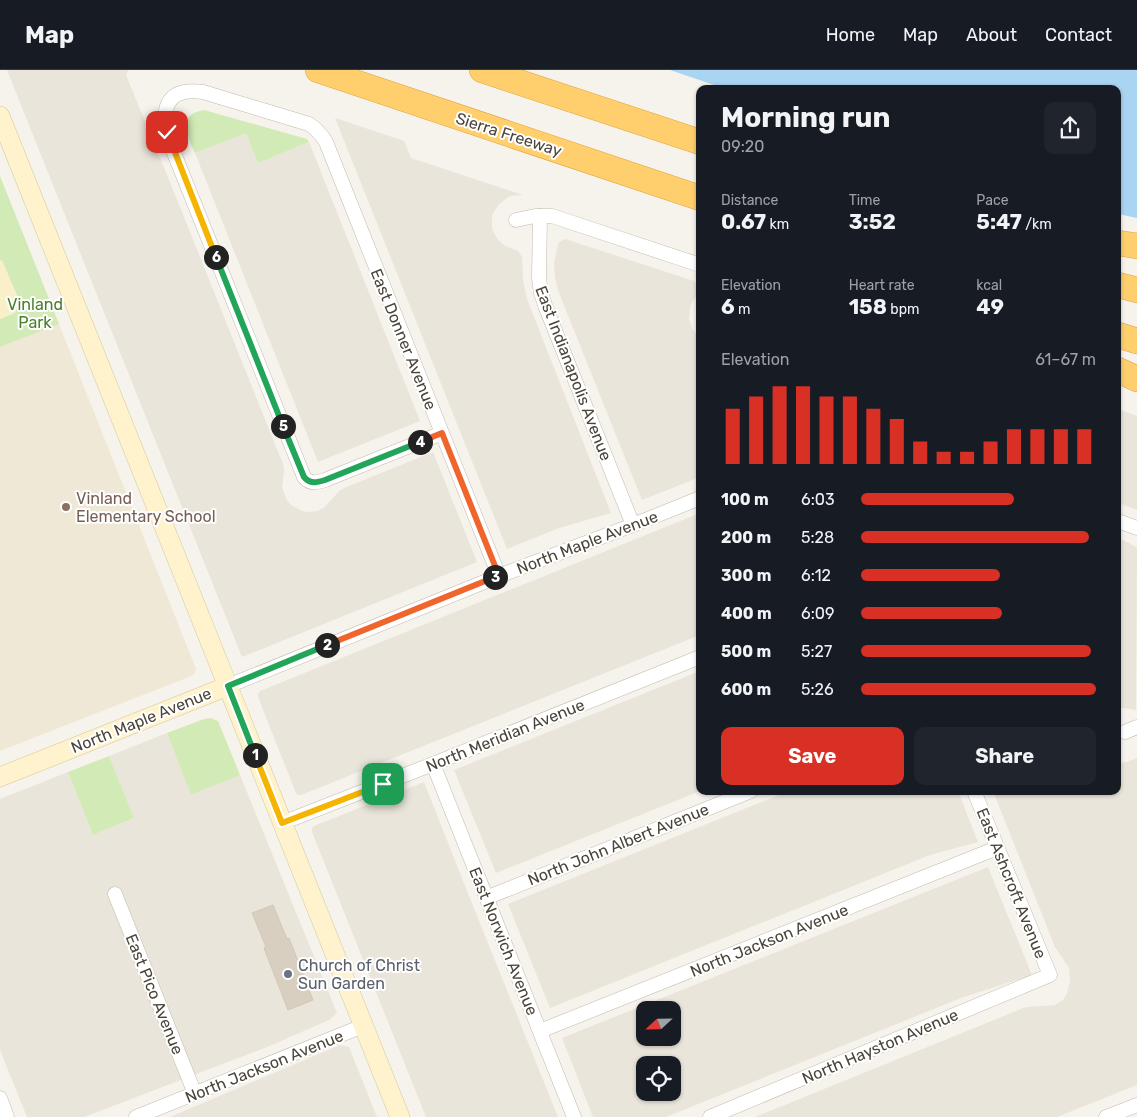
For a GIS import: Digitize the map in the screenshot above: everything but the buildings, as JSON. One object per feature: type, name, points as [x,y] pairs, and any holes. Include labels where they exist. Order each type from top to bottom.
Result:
[{"type":"highway","name":"Sierra Freeway","points":[[318,70],[696,197]]},
{"type":"highway","points":[[482,70],[696,141]]},
{"type":"highway","points":[[1121,243],[1137,246]]},
{"type":"highway","points":[[1121,286],[1137,290]]},
{"type":"highway","points":[[1121,336],[1137,341]]},
{"type":"highway","points":[[1121,371],[1137,378]]},
{"type":"street","name":"East Donner Avenue","points":[[442,433],[325,480],[312,482],[304,477],[170,143],[165,123],[165,112],[171,99],[186,91],[203,92],[309,124],[318,131],[326,142],[442,433],[499,576]]},
{"type":"street","points":[[0,116],[400,1117]]},
{"type":"street","name":"East Indianapolis Avenue","points":[[540,216],[539,278],[541,293],[633,525]]},
{"type":"street","points":[[516,220],[552,216],[696,265]]},
{"type":"street","name":"North Maple Avenue","points":[[0,776],[499,576],[696,500]]},
{"type":"street","points":[[1121,522],[1137,528]]},
{"type":"street","name":"North Meridian Avenue","points":[[282,823],[696,659]]},
{"type":"street","name":"East Norwich Avenue","points":[[433,764],[574,1117]]},
{"type":"street","name":"North John Albert Avenue","points":[[486,898],[740,795]]},
{"type":"street","name":"East Ashcroft Avenue","points":[[976,795],[1050,975]]},
{"type":"street","name":"North Jackson Avenue","points":[[540,1031],[997,848]]},
{"type":"street","name":"East Pico Avenue","points":[[115,894],[195,1094]]},
{"type":"street","name":"North Hayston Avenue","points":[[710,1117],[1050,975]]},
{"type":"street","name":"North Jackson Avenue","points":[[136,1117],[363,1026]]},
{"type":"street","points":[[0,1098],[7,1117]]},
{"type":"street","points":[[1106,1117],[1137,1105]]},
{"type":"shaded area","points":[[7,70],[128,70],[126,75],[283,464],[282,488],[291,505],[302,511],[317,511],[325,507],[344,488],[433,452],[477,562],[242,657]]},
{"type":"shaded area","points":[[335,118],[404,141],[411,158],[523,195],[510,196],[499,204],[492,215],[492,228],[499,241],[505,246],[518,251],[522,257],[523,280],[527,299],[611,513],[559,528],[507,549]]},
{"type":"shaded area","points":[[246,132],[258,163],[309,142],[420,421],[318,462],[195,153]]},
{"type":"shaded area","points":[[565,239],[696,283],[696,296],[691,304],[689,319],[696,333],[696,479],[642,500],[559,293],[554,263],[559,242]]},
{"type":"shaded area","name":"Vinland Elementary School","points":[[59,324],[196,669],[194,675],[0,751],[0,347]]},
{"type":"shaded area","points":[[1121,410],[1137,416],[1137,510],[1121,504]]},
{"type":"shaded area","points":[[696,515],[696,637],[301,795],[296,793],[258,697],[260,691]]},
{"type":"shaded area","points":[[1121,539],[1137,548],[1136,710],[1121,708]]},
{"type":"shaded area","points":[[696,673],[696,793],[496,873],[454,770]]},
{"type":"shaded area","points":[[167,733],[191,795],[240,775],[337,1013],[329,1020],[272,1045],[84,1117],[27,1117],[0,1050],[0,799],[68,772],[93,835],[134,818],[109,756]]},
{"type":"shaded area","points":[[1137,758],[1137,1085],[1057,1117],[755,1117],[1026,1007],[1055,1005],[1063,1000],[1067,994],[1070,981],[1069,968],[1055,947],[995,795],[1121,795],[1121,763]]},
{"type":"shaded area","points":[[424,782],[558,1117],[426,1117],[312,832],[314,826]]},
{"type":"shaded area","points":[[779,795],[960,795],[978,842],[930,855],[550,1008],[508,904]]},
{"type":"shaded area","points":[[988,867],[1032,975],[961,998],[666,1117],[593,1117],[562,1038],[636,1008],[636,1046],[681,1046],[681,1001],[654,1001]]},
{"type":"shaded area","points":[[340,1045],[349,1047],[377,1117],[170,1117]]},
{"type":"green space","points":[[204,110],[307,139],[309,142],[258,163],[246,133],[195,153],[187,133],[187,121],[195,112]]},
{"type":"green space","name":"Vinland Park","points":[[0,176],[59,324],[0,347],[0,319],[15,313],[2,261],[0,261]]},
{"type":"green space","points":[[210,718],[218,721],[240,775],[191,795],[167,733]]},
{"type":"green space","points":[[109,756],[134,818],[93,835],[68,772]]},
{"type":"sand","points":[[2,260],[20,302],[15,313],[0,319],[0,261]]},
{"type":"water","points":[[670,70],[1137,70],[1137,218],[1121,215],[1121,85],[714,85]]},
{"type":"place","name":"Vinland Elementary School","points":[[66,507]]},
{"type":"place","name":"Church of Christ Sun Garden","points":[[288,974]]},
{"type":"route","points":[[167,132],[304,477],[312,482],[325,480],[442,433],[499,576],[228,686],[282,823],[383,784]]}]
